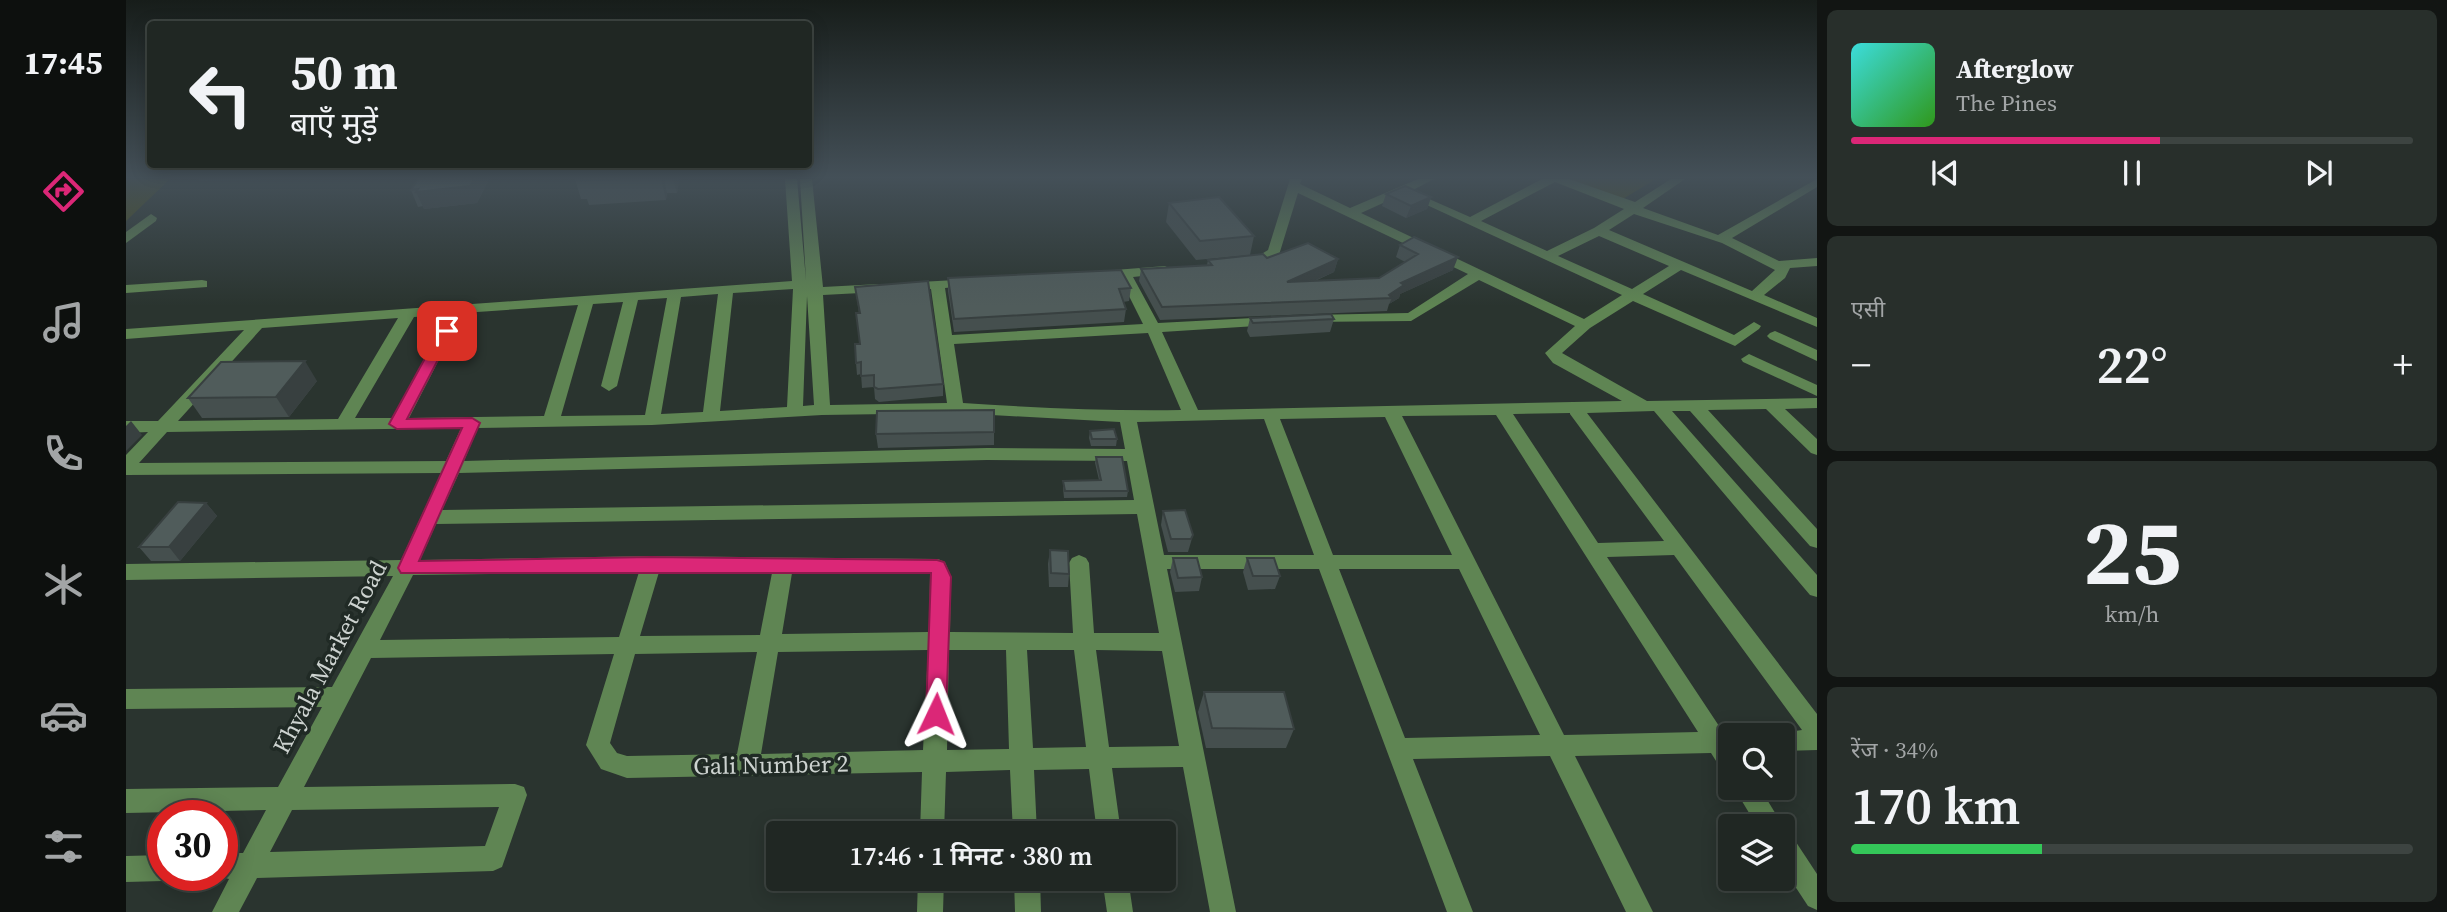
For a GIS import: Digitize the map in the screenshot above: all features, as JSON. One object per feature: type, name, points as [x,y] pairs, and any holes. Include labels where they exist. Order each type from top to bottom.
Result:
[{"type":"street","points":[[126,239],[147,222]]},
{"type":"street","points":[[794,222],[799,288],[795,411]]},
{"type":"street","points":[[810,222],[822,410]]},
{"type":"street","points":[[1229,265],[1259,261],[1274,252],[1283,222]]},
{"type":"street","points":[[1368,222],[1585,325]]},
{"type":"street","points":[[1470,222],[1735,341],[1754,326]]},
{"type":"street","points":[[1546,257],[1599,231],[1612,222]]},
{"type":"street","points":[[1667,222],[1710,239],[1723,239],[1780,265],[1784,270],[1753,297]]},
{"type":"street","points":[[1723,239],[1751,222]]},
{"type":"street","points":[[1599,231],[1817,323]]},
{"type":"street","points":[[796,243],[812,242]]},
{"type":"street","points":[[1780,265],[1817,262]]},
{"type":"street","points":[[1678,266],[1585,325],[1553,351],[1553,355],[1651,407],[1817,589]]},
{"type":"street","points":[[1084,276],[1177,269]]},
{"type":"street","points":[[1125,274],[1153,328],[1191,413]]},
{"type":"street","points":[[947,340],[1411,317],[1478,274]]},
{"type":"street","points":[[126,334],[676,292],[991,281]]},
{"type":"street","points":[[126,289],[202,284]]},
{"type":"street","points":[[937,284],[956,408]]},
{"type":"street","points":[[711,416],[726,289]]},
{"type":"street","points":[[652,420],[676,292]]},
{"type":"street","points":[[609,386],[632,296]]},
{"type":"street","points":[[551,422],[587,299]]},
{"type":"street","points":[[397,424],[459,308]]},
{"type":"street","points":[[343,425],[410,311]]},
{"type":"street","points":[[126,467],[259,323]]},
{"type":"street","points":[[1775,336],[1817,356]]},
{"type":"street","points":[[1749,359],[1817,391]]},
{"type":"street","points":[[1770,404],[1817,449]]},
{"type":"street","points":[[126,427],[652,420],[795,411],[956,408],[1098,417],[1127,414],[1576,410],[1817,404]]},
{"type":"street","points":[[1695,406],[1817,541]]},
{"type":"street","points":[[1576,410],[1817,732]]},
{"type":"street","points":[[1502,411],[1592,550],[1718,733]]},
{"type":"street","points":[[1391,412],[1640,912]]},
{"type":"street","points":[[1127,414],[1223,912]]},
{"type":"street","points":[[1270,414],[1460,912]]},
{"type":"street","name":"Khyala Market Road","points":[[225,912],[407,568],[472,423]]},
{"type":"street","points":[[126,467],[452,467],[987,454],[1135,455]]},
{"type":"street","points":[[430,517],[1145,507]]},
{"type":"street","points":[[1592,550],[1680,548]]},
{"type":"street","points":[[1155,562],[1466,562]]},
{"type":"street","points":[[1079,563],[1084,642],[1107,821]]},
{"type":"street","points":[[628,645],[651,564]]},
{"type":"street","points":[[126,572],[651,564],[937,567],[942,577],[932,821]]},
{"type":"street","points":[[747,765],[772,643],[784,564]]},
{"type":"street","points":[[364,649],[938,641],[1170,642]]},
{"type":"street","points":[[1016,642],[1024,821]]},
{"type":"street","name":"Gali Number 2","points":[[628,645],[598,744],[609,761],[627,767],[1192,756]]},
{"type":"street","points":[[126,699],[338,697]]},
{"type":"street","points":[[1795,741],[1817,740]]},
{"type":"street","points":[[1398,749],[1718,742]]},
{"type":"street","points":[[126,801],[515,795],[493,858],[238,865]]},
{"type":"street","points":[[1795,864],[1817,898]]},
{"type":"street","points":[[126,869],[147,868]]},
{"type":"street","points":[[930,912],[931,891]]},
{"type":"street","points":[[1027,891],[1028,912]]},
{"type":"street","points":[[1117,891],[1120,912]]},
{"type":"building","points":[[1184,222],[1241,222],[1254,236],[1200,241]]},
{"type":"building","points":[[1414,237],[1458,257],[1401,283],[1404,285],[1389,295],[1392,298],[1162,307],[1141,269],[1212,265],[1208,260],[1263,254],[1267,258],[1308,243],[1338,259],[1287,282],[1379,278],[1418,254],[1400,245]]},
{"type":"building","points":[[1121,270],[1131,288],[1119,289],[1126,309],[954,319],[948,278]]},
{"type":"building","points":[[928,281],[943,384],[878,389],[874,387],[874,375],[861,376],[861,362],[856,363],[855,344],[860,344],[856,313],[860,313],[855,287]]},
{"type":"building","points":[[1331,314],[1334,319],[1253,323],[1250,318]]},
{"type":"building","points":[[305,361],[276,397],[188,398],[221,362]]},
{"type":"building","points":[[994,410],[994,432],[876,434],[877,411]]},
{"type":"building","points":[[1114,429],[1117,439],[1092,439],[1090,431]]},
{"type":"building","points":[[1096,457],[1122,457],[1128,491],[1065,491],[1063,481],[1101,480]]},
{"type":"building","points":[[178,502],[206,503],[169,547],[139,547]]},
{"type":"building","points":[[1185,510],[1193,535],[1191,539],[1171,539],[1163,511]]},
{"type":"building","points":[[1050,550],[1068,551],[1069,574],[1051,573]]},
{"type":"building","points":[[1173,558],[1197,558],[1202,577],[1178,578]]},
{"type":"building","points":[[1247,558],[1274,558],[1280,576],[1253,576]]},
{"type":"building","points":[[1204,692],[1284,692],[1294,729],[1212,728]]},
{"type":"route","points":[[447,331],[397,424],[472,423],[407,568],[651,564],[931,565],[941,571],[942,577],[936,714]]}]
